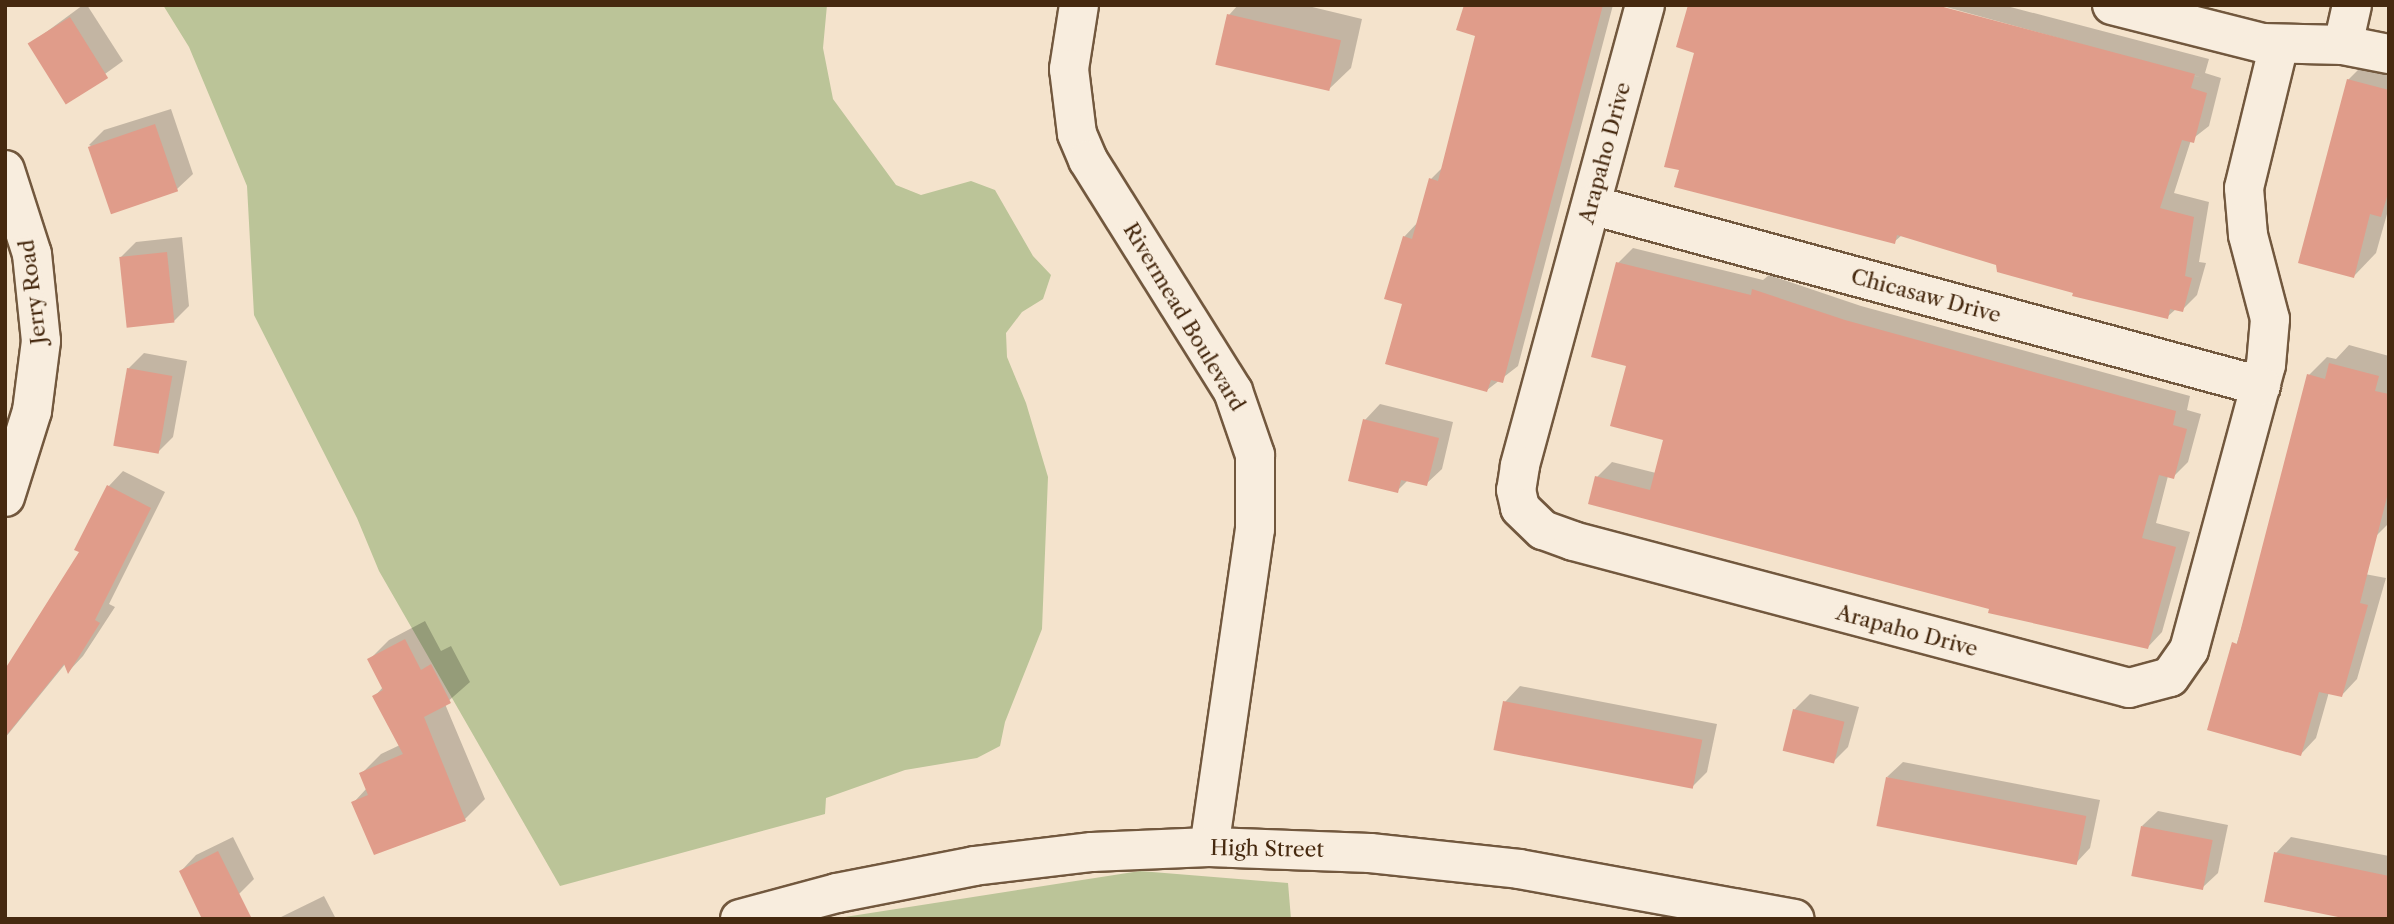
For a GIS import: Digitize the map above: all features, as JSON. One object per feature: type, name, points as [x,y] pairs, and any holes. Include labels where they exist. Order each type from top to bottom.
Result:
[{"type":"street","name":"Rivermead Boulevard","points":[[1079,5],[1069,69],[1070,101],[1081,146],[1233,391],[1255,455],[1255,529],[1209,847]]},
{"type":"street","name":"Arapaho Drive","points":[[1644,5],[1517,479],[1517,500],[1526,516],[1543,530],[1573,541],[2112,685],[2144,688],[2170,677],[2189,650],[2261,386],[2270,319],[2248,235],[2244,188],[2279,44]]},
{"type":"street","points":[[2112,5],[2239,39],[2279,44],[2343,45],[2389,54]]},
{"type":"street","points":[[2343,45],[2352,5]]},
{"type":"street","name":"Jerry Road","points":[[5,170],[32,254],[41,341],[32,411],[5,497]]},
{"type":"street","name":"Chicasaw Drive","points":[[1591,205],[2261,386]]},
{"type":"street","name":"High Street","points":[[740,919],[837,892],[974,866],[1092,852],[1209,847],[1370,853],[1519,869],[1795,919]]},
{"type":"green space","points":[[163,5],[827,5],[823,48],[833,99],[896,185],[921,195],[971,181],[995,190],[1033,256],[1051,275],[1043,299],[1022,312],[1006,333],[1007,357],[1026,403],[1048,477],[1042,629],[1005,722],[1000,746],[977,758],[905,770],[826,798],[825,814],[560,886],[379,571],[357,518],[254,315],[247,186],[189,47]]},
{"type":"green space","points":[[1140,871],[1288,883],[1291,919],[832,919]]},
{"type":"building","points":[[1464,5],[1603,5],[1503,383],[1491,380],[1487,392],[1385,364],[1402,304],[1384,299],[1403,236],[1412,239],[1429,178],[1438,181],[1475,36],[1456,30]]},
{"type":"building","points":[[1688,5],[1936,5],[2195,74],[2191,88],[2207,93],[2194,143],[2182,140],[2160,208],[2194,217],[2185,276],[2192,278],[2183,312],[2170,309],[2168,319],[2072,296],[2073,293],[1997,272],[1996,265],[1897,235],[1895,244],[1674,187],[1679,170],[1664,167],[1694,53],[1676,47]]},
{"type":"building","points":[[1227,14],[1341,40],[1329,91],[1215,65]]},
{"type":"building","points":[[70,17],[108,78],[66,105],[28,43]]},
{"type":"building","points":[[2347,79],[2389,90],[2389,190],[2381,217],[2370,214],[2354,278],[2298,263]]},
{"type":"building","points":[[155,124],[178,191],[111,214],[88,147]]},
{"type":"building","points":[[167,252],[174,323],[127,328],[119,257]]},
{"type":"building","points":[[1616,262],[1751,295],[1752,289],[1845,320],[2176,411],[2173,425],[2187,429],[2174,479],[2159,475],[2142,538],[2176,547],[2148,649],[1988,613],[1989,609],[1588,504],[1595,476],[1650,490],[1663,440],[1610,426],[1626,366],[1591,357]]},
{"type":"building","points":[[2329,363],[2379,376],[2375,391],[2389,394],[2389,489],[2360,603],[2368,605],[2342,697],[2319,692],[2301,756],[2207,730],[2232,642],[2237,644],[2307,374],[2325,379]]},
{"type":"building","points":[[127,368],[172,376],[159,454],[113,446]]},
{"type":"building","points":[[1363,419],[1439,438],[1427,486],[1401,480],[1398,493],[1348,481]]},
{"type":"building","points":[[107,485],[151,508],[95,620],[100,623],[68,674],[64,664],[5,737],[5,669],[79,552],[74,550]]},
{"type":"building","points":[[405,639],[421,670],[431,664],[451,703],[424,717],[466,821],[374,855],[351,802],[368,795],[359,773],[403,754],[372,696],[383,690],[367,659]]},
{"type":"building","points":[[1503,701],[1702,740],[1693,789],[1493,750]]},
{"type":"building","points":[[1793,709],[1844,722],[1834,764],[1783,751]]},
{"type":"building","points":[[1886,777],[2086,816],[2077,865],[1876,826]]},
{"type":"building","points":[[2141,826],[2213,840],[2203,890],[2131,876]]},
{"type":"building","points":[[218,851],[252,919],[202,919],[179,871]]},
{"type":"building","points":[[2274,852],[2389,876],[2389,919],[2348,919],[2264,902]]}]
